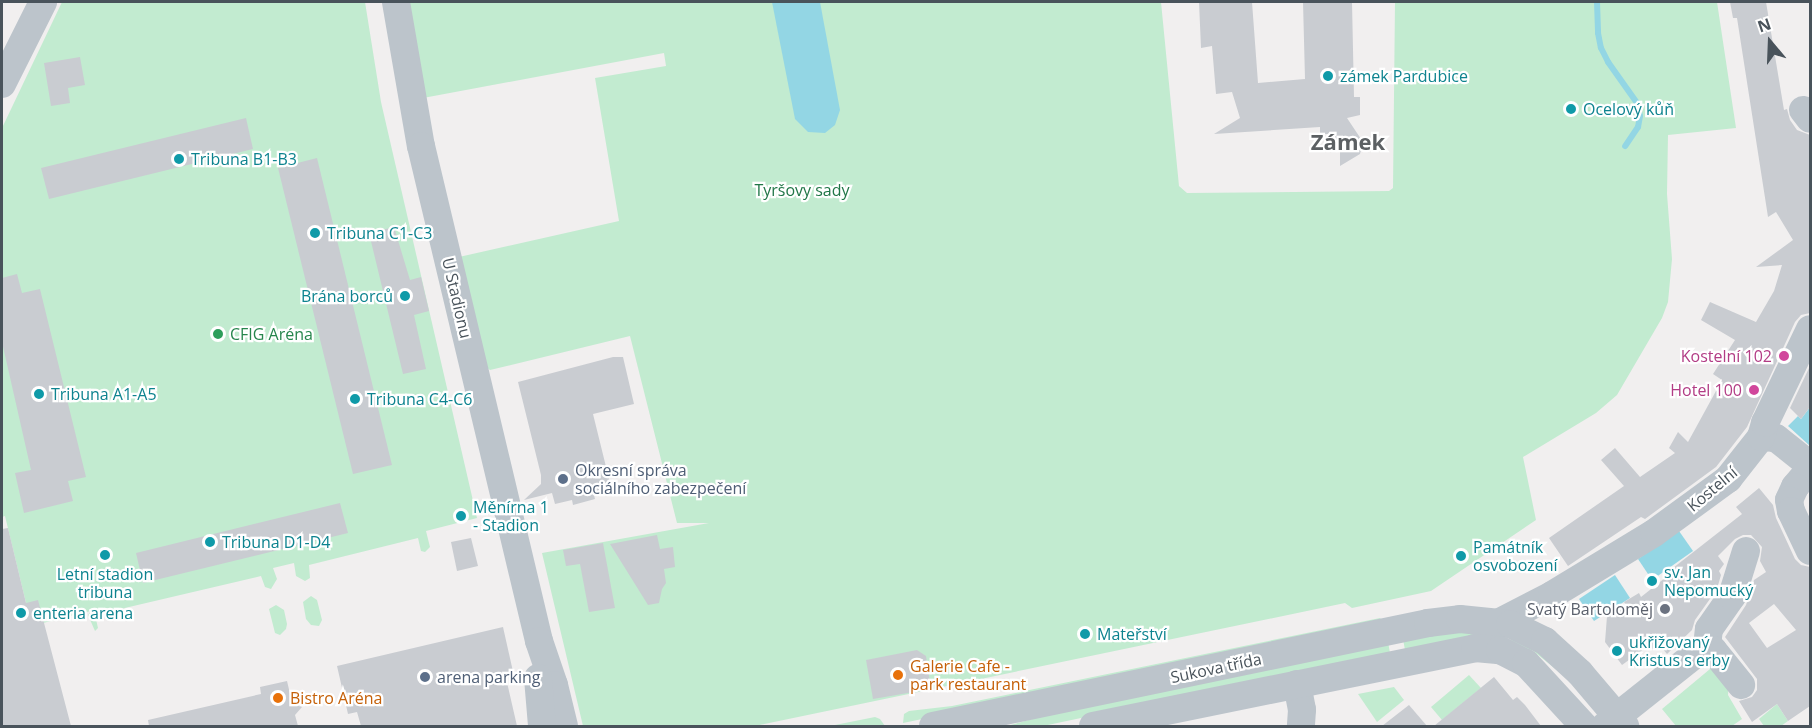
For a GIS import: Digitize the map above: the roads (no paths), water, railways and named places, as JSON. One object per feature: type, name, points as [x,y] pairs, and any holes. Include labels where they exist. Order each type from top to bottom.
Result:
[{"type":"street","points":[[2,84],[43,2]]},
{"type":"street","name":"U Stadionu","points":[[396,2],[421,146],[528,592],[564,726]]},
{"type":"street","name":"Kostelní","points":[[1500,622],[1552,595],[1654,533],[1708,496],[1738,468],[1761,437],[1770,412],[1810,328]]},
{"type":"street","points":[[1761,437],[1776,438],[1810,467],[1795,487],[1789,500],[1791,511],[1810,551]]},
{"type":"street","points":[[1616,723],[1707,647],[1709,629],[1732,596],[1746,551]]},
{"type":"street","name":"U Stadionu","points":[[528,592],[542,726]]},
{"type":"street","points":[[1545,641],[1546,609],[1552,595]]},
{"type":"street","name":"Sukova třída","points":[[948,725],[1428,623],[1460,619],[1500,622],[1519,627],[1545,641],[1580,673],[1616,723]]},
{"type":"street","points":[[1707,647],[1713,650],[1741,685]]},
{"type":"street","name":"Sukova třída","points":[[1093,726],[1463,650],[1500,650],[1518,657],[1535,670],[1584,726]]},
{"type":"street","points":[[1297,684],[1302,710],[1301,726]]},
{"type":"water","points":[[772,2],[820,2],[840,110],[835,125],[825,133],[808,132],[795,119]]},
{"type":"water","points":[[1810,407],[1809,445],[1788,426],[1798,416],[1801,419]]},
{"type":"water","points":[[1679,531],[1693,551],[1652,580],[1638,559]]},
{"type":"water","points":[[1615,575],[1630,598],[1594,621],[1579,599]]},
{"type":"waterway","points":[[1597,2],[1601,48],[1608,62],[1637,103],[1640,116],[1638,127],[1625,146]]},
{"type":"place","name":"zámek Pardubice","points":[[1328,76]]},
{"type":"place","name":"Ocelový kůň","points":[[1571,109]]},
{"type":"place","name":"Tribuna B1-B3","points":[[179,159]]},
{"type":"place","name":"Tribuna C1-C3","points":[[315,233]]},
{"type":"place","name":"Brána borců","points":[[405,296]]},
{"type":"place","name":"CFIG Aréna","points":[[218,334]]},
{"type":"place","name":"Kostelní 102","points":[[1784,356]]},
{"type":"place","name":"Hotel 100","points":[[1754,390]]},
{"type":"place","name":"Tribuna A1-A5","points":[[39,394]]},
{"type":"place","name":"Tribuna C4-C6","points":[[355,399]]},
{"type":"place","name":"Okresní správa sociálního zabezpečení","points":[[563,479]]},
{"type":"place","name":"Měnírna 1 - Stadion","points":[[461,516]]},
{"type":"place","name":"Tribuna D1-D4","points":[[210,542]]},
{"type":"place","name":"Letní stadion tribuna","points":[[105,555]]},
{"type":"place","name":"Památník osvobození","points":[[1461,556]]},
{"type":"place","name":"sv. Jan Nepomucký","points":[[1652,581]]},
{"type":"place","name":"Svatý Bartoloměj","points":[[1665,609]]},
{"type":"place","name":"enteria arena","points":[[21,613]]},
{"type":"place","name":"Mateřství","points":[[1085,634]]},
{"type":"place","name":"ukřižovaný Kristus s erby","points":[[1617,651]]},
{"type":"place","name":"Galerie Cafe - park restaurant","points":[[898,675]]},
{"type":"place","name":"arena parking","points":[[425,677]]},
{"type":"place","name":"Bistro Aréna","points":[[278,698]]},
{"type":"district","name":"Zámek","points":[[1348,142]]},
{"type":"park label","name":"Tyršovy sady","points":[[802,190]]}]
